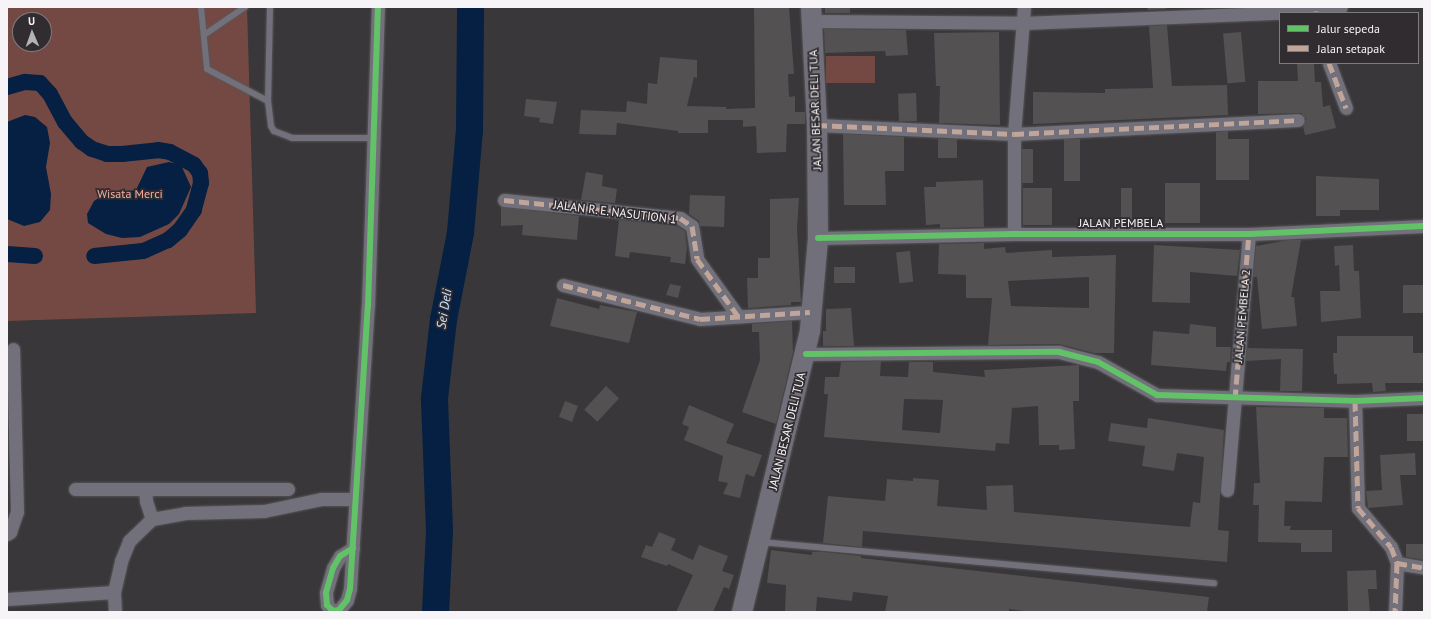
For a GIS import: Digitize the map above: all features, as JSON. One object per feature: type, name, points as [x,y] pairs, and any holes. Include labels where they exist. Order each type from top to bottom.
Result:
[{"type":"main road","name":"JALAN BESAR DELI TUA","points":[[742,612],[806,354],[818,238],[817,125],[811,14]]},
{"type":"street","points":[[353,548],[354,499],[368,306],[378,7]]},
{"type":"street","points":[[1014,234],[1014,134],[1024,7]]},
{"type":"street","points":[[1316,12],[1341,7]]},
{"type":"street","points":[[811,14],[1023,23],[1279,13]]},
{"type":"street","points":[[1329,64],[1346,108]]},
{"type":"street","points":[[817,125],[1014,134],[1298,120]]},
{"type":"street","name":"JALAN R. E. NASUTION 1","points":[[504,200],[680,218],[692,226],[697,259],[738,316]]},
{"type":"street","name":"JALAN PEMBELA","points":[[818,238],[1014,234],[1249,234],[1424,226]]},
{"type":"street","name":"JALAN PEMBELA 2","points":[[1227,490],[1249,234]]},
{"type":"street","points":[[564,285],[700,319],[810,312]]},
{"type":"street","points":[[7,534],[10,532],[17,512],[11,472],[10,383],[13,349]]},
{"type":"street","points":[[806,354],[1059,352],[1098,362],[1157,395],[1235,399],[1354,401],[1424,398]]},
{"type":"street","points":[[1354,401],[1358,508],[1391,547],[1397,563],[1395,612]]},
{"type":"street","points":[[75,489],[288,489]]},
{"type":"street","points":[[145,489],[146,502],[152,519]]},
{"type":"street","points":[[246,489],[246,511]]},
{"type":"street","points":[[115,612],[114,592],[121,561],[130,541],[152,519],[185,513],[264,511],[322,499],[354,499]]},
{"type":"street","points":[[1397,563],[1424,568]]},
{"type":"street","points":[[7,599],[114,592]]},
{"type":"lane","points":[[201,7],[205,65],[210,72],[268,100]]},
{"type":"lane","points":[[204,35],[245,7]]},
{"type":"lane","points":[[270,7],[268,100],[271,126],[280,135],[292,138],[339,140],[374,138]]},
{"type":"lane","points":[[760,542],[1214,583]]},
{"type":"green space","name":"Wisata Merci","points":[[7,7],[247,7],[256,313],[7,321]]},
{"type":"green space","points":[[826,56],[875,56],[875,83],[826,83]]},
{"type":"water","points":[[25,115],[35,117],[47,127],[50,143],[46,167],[51,194],[50,210],[40,222],[24,226],[7,219],[7,122]]},
{"type":"water","points":[[169,162],[181,165],[191,187],[179,214],[169,224],[140,237],[122,238],[106,234],[88,223],[87,214],[94,201],[105,194],[136,190],[147,167]]},
{"type":"building","points":[[754,7],[789,7],[794,74],[788,74],[789,97],[795,96],[795,112],[805,112],[805,124],[787,124],[786,152],[757,153],[756,126],[743,127],[743,120],[708,120],[708,133],[678,133],[678,131],[617,123],[616,135],[579,134],[581,110],[626,112],[627,101],[647,104],[648,83],[657,84],[660,57],[697,60],[697,78],[694,77],[687,106],[726,107],[726,109],[755,108]]},
{"type":"building","points":[[825,7],[850,7],[850,13],[825,13]]},
{"type":"building","points":[[1147,7],[1166,7],[1166,9],[1148,10]]},
{"type":"building","points":[[1167,25],[1172,86],[1227,85],[1228,115],[1033,124],[1033,92],[1105,93],[1105,89],[1153,88],[1149,26]]},
{"type":"building","points":[[824,29],[906,30],[908,55],[886,56],[885,51],[825,53]]},
{"type":"building","points":[[999,32],[1000,125],[939,123],[940,86],[936,86],[934,33]]},
{"type":"building","points":[[1241,32],[1245,82],[1227,83],[1223,34]]},
{"type":"building","points":[[1297,64],[1314,64],[1315,82],[1321,82],[1323,107],[1330,105],[1336,128],[1305,135],[1303,126],[1306,119],[1301,113],[1258,114],[1258,81],[1298,81]]},
{"type":"building","points":[[916,93],[917,121],[899,122],[898,94]]},
{"type":"building","points":[[526,99],[557,102],[553,124],[539,122],[540,118],[524,116]]},
{"type":"building","points":[[1228,131],[1228,139],[1249,139],[1249,180],[1216,180],[1216,132]]},
{"type":"building","points":[[843,134],[904,137],[904,171],[885,171],[886,205],[844,205]]},
{"type":"building","points":[[938,139],[957,139],[957,158],[938,158]]},
{"type":"building","points":[[1064,139],[1080,139],[1080,181],[1064,181]]},
{"type":"building","points":[[1022,149],[1033,149],[1033,183],[1022,183]]},
{"type":"building","points":[[586,172],[603,175],[602,186],[617,189],[615,203],[581,200]]},
{"type":"building","points":[[1316,176],[1379,179],[1379,210],[1340,210],[1340,216],[1316,216]]},
{"type":"building","points":[[983,180],[984,227],[940,228],[940,224],[926,225],[924,187],[936,187],[936,182]]},
{"type":"building","points":[[1165,183],[1200,183],[1200,223],[1165,223]]},
{"type":"building","points":[[1023,188],[1052,188],[1052,225],[1023,225]]},
{"type":"building","points":[[1121,188],[1132,188],[1132,223],[1121,223]]},
{"type":"building","points":[[690,195],[725,196],[724,227],[700,226],[699,221],[689,214]]},
{"type":"building","points":[[799,198],[797,228],[801,302],[791,302],[791,305],[748,308],[747,278],[758,278],[758,258],[770,258],[770,199]]},
{"type":"building","points":[[501,207],[579,216],[577,240],[522,235],[523,225],[501,226]]},
{"type":"building","points":[[619,220],[677,226],[685,231],[687,248],[685,264],[670,262],[671,257],[630,252],[629,258],[615,256]]},
{"type":"building","points":[[1288,240],[1301,240],[1291,297],[1294,297],[1297,326],[1262,329],[1257,277],[1253,277],[1256,246]]},
{"type":"building","points":[[984,243],[984,249],[1005,247],[1006,253],[1052,250],[1052,257],[1116,255],[1114,353],[1094,353],[1059,344],[988,345],[992,298],[966,298],[966,275],[938,274],[939,244]],"holes":[[[1089,277],[1089,308],[1011,306],[1008,281]]]},
{"type":"building","points":[[1154,245],[1240,250],[1237,276],[1190,272],[1190,303],[1152,302]]},
{"type":"building","points":[[1353,245],[1354,271],[1359,271],[1361,318],[1321,322],[1320,291],[1340,291],[1339,265],[1335,266],[1334,246]]},
{"type":"building","points":[[910,251],[913,282],[899,283],[896,252]]},
{"type":"building","points":[[834,267],[855,267],[855,283],[834,283]]},
{"type":"building","points":[[670,284],[681,286],[678,298],[666,295]]},
{"type":"building","points":[[1403,285],[1424,285],[1424,313],[1403,313]]},
{"type":"building","points":[[557,298],[599,309],[600,305],[637,312],[629,343],[550,326]]},
{"type":"building","points":[[851,308],[854,346],[823,346],[823,331],[826,331],[826,309]]},
{"type":"building","points":[[792,321],[793,352],[776,424],[742,412],[760,360],[759,332],[752,332],[752,324]]},
{"type":"building","points":[[1190,324],[1216,327],[1216,347],[1231,347],[1230,362],[1227,362],[1226,371],[1151,365],[1153,331],[1189,334]]},
{"type":"building","points":[[1337,336],[1413,336],[1413,353],[1424,353],[1424,383],[1385,383],[1386,391],[1373,392],[1372,383],[1337,384],[1337,374],[1334,374],[1333,353],[1337,353]]},
{"type":"building","points":[[1247,348],[1303,349],[1302,391],[1280,391],[1281,359],[1246,361]]},
{"type":"building","points":[[881,361],[880,376],[908,377],[909,362],[933,362],[933,372],[985,377],[984,370],[1079,365],[1079,401],[1073,401],[1075,449],[1059,450],[1059,445],[1039,445],[1038,406],[1012,408],[1009,444],[996,443],[995,451],[824,437],[828,394],[824,394],[825,377],[839,377],[841,362]],"holes":[[[904,399],[943,400],[940,433],[902,430]]]},
{"type":"building","points":[[606,386],[619,398],[597,422],[584,409]]},
{"type":"building","points":[[565,401],[578,406],[572,422],[559,417]]},
{"type":"building","points":[[689,405],[734,424],[726,443],[762,455],[754,477],[746,474],[740,498],[723,494],[728,483],[718,481],[723,456],[684,440],[689,427],[682,424]]},
{"type":"building","points":[[1256,407],[1324,408],[1324,418],[1347,418],[1348,457],[1324,457],[1322,502],[1285,501],[1284,526],[1291,526],[1290,530],[1332,530],[1332,552],[1301,552],[1301,543],[1258,542],[1259,505],[1253,505],[1254,483],[1260,483]]},
{"type":"building","points":[[1407,414],[1424,414],[1424,441],[1407,441]]},
{"type":"building","points":[[1148,418],[1224,430],[1218,530],[1229,531],[1227,562],[863,531],[862,547],[823,543],[828,496],[885,501],[887,479],[913,481],[913,478],[939,480],[937,506],[987,510],[986,486],[1013,485],[1014,512],[1190,527],[1193,502],[1200,503],[1204,457],[1177,453],[1174,471],[1142,466],[1145,446],[1108,441],[1111,423],[1147,428]]},
{"type":"building","points":[[1415,453],[1416,475],[1400,475],[1403,505],[1368,508],[1366,491],[1382,490],[1380,455]]},
{"type":"building","points":[[659,532],[676,539],[671,550],[693,560],[699,545],[728,556],[722,571],[734,575],[729,589],[724,587],[713,612],[676,612],[693,575],[668,564],[667,566],[641,557],[646,545],[652,547]]},
{"type":"building","points":[[1406,544],[1424,544],[1424,560],[1406,557]]},
{"type":"building","points":[[771,550],[812,555],[812,552],[823,552],[861,556],[861,558],[1209,597],[1207,612],[1032,612],[1009,609],[1009,612],[885,612],[888,596],[853,592],[852,601],[817,597],[816,612],[785,612],[786,585],[767,583]]},
{"type":"building","points":[[1376,570],[1377,589],[1368,589],[1370,612],[1348,612],[1347,571]]},
{"type":"waterway","name":"Sei Deli","points":[[435,612],[439,530],[434,398],[443,319],[460,232],[469,130],[470,7]]},
{"type":"waterway","points":[[7,87],[25,82],[40,83],[50,94],[65,122],[82,142],[92,149],[107,154],[158,150],[170,152],[194,165],[200,173],[201,183],[194,210],[180,230],[168,240],[143,251],[94,256]]},
{"type":"waterway","points":[[7,254],[35,256]]},
{"type":"marked path","points":[[1329,64],[1346,108]]},
{"type":"marked path","points":[[817,125],[1014,134],[1298,120]]},
{"type":"marked path","points":[[504,200],[680,218],[692,226],[697,259],[738,316]]},
{"type":"marked path","points":[[1235,399],[1249,234]]},
{"type":"marked path","points":[[563,285],[700,319],[810,312]]},
{"type":"marked path","points":[[1355,401],[1358,508],[1391,547],[1397,563],[1395,612]]},
{"type":"marked path","points":[[1397,563],[1424,568]]},
{"type":"cycle path","points":[[353,548],[340,556],[333,568],[326,593],[327,605],[333,611],[339,610],[347,600],[350,589],[368,306],[378,7]]},
{"type":"cycle path","points":[[818,238],[1014,234],[1249,234],[1424,226]]},
{"type":"cycle path","points":[[806,354],[1059,352],[1098,362],[1157,395],[1355,401],[1424,398]]}]
